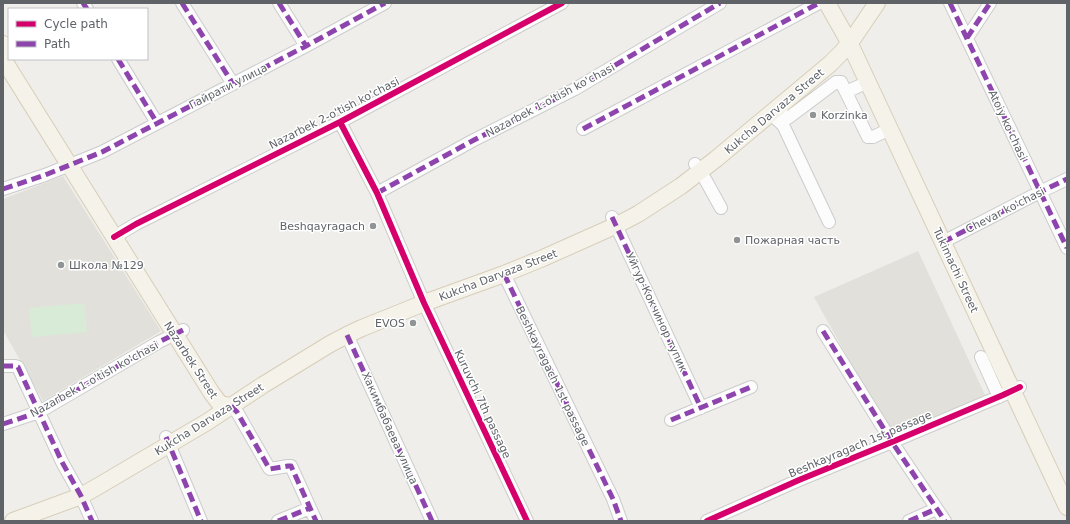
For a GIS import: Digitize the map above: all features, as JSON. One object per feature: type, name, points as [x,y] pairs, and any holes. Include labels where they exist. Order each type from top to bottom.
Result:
[{"type":"main road","name":"Tukimachi Street","points":[[828,3],[849,37],[947,240],[1010,391],[1067,507]]},
{"type":"main road","name":"Kukcha Darvaza Street","points":[[13,521],[78,492],[115,467],[167,441],[343,326],[360,318],[504,274],[543,258],[614,221],[681,176],[698,168],[774,111],[830,64],[842,52],[865,3]]},
{"type":"main road","name":"Kukcha Darvaza Street","points":[[698,168],[824,55],[849,37],[877,3]]},
{"type":"main road","name":"Tukimachi Street","points":[[849,37],[890,129],[902,146]]},
{"type":"main road","name":"Nazarbek Street","points":[[3,59],[73,164]]},
{"type":"main road","name":"Nazarbek Street","points":[[13,60],[73,164],[117,235],[226,403]]},
{"type":"main road","name":"Kukcha Darvaza Street","points":[[226,403],[347,335],[422,299],[614,221]]},
{"type":"main road","name":"Tukimachi Street","points":[[1010,391],[1067,487]]},
{"type":"main road","name":"Kukcha Darvaza Street","points":[[3,515],[78,492]]},
{"type":"street","points":[[182,3],[233,84]]},
{"type":"street","points":[[280,3],[306,46]]},
{"type":"street","name":"Гайрати улица","points":[[3,189],[102,152],[306,46],[383,3]]},
{"type":"street","name":"Nazarbek 2-o'tish ko'chasi","points":[[117,235],[136,224],[340,122],[562,3]]},
{"type":"street","name":"Nazarbek 1-o'tish ko'chasi","points":[[377,193],[474,140],[576,88],[720,3]]},
{"type":"street","points":[[583,129],[819,3]]},
{"type":"street","name":"Atoiy koʻchasi","points":[[950,3],[1067,248]]},
{"type":"street","points":[[967,38],[990,3]]},
{"type":"street","points":[[119,60],[158,123]]},
{"type":"street","points":[[774,111],[788,118],[836,82],[841,82],[868,137],[873,137],[890,129]]},
{"type":"street","points":[[846,92],[868,82]]},
{"type":"street","points":[[774,111],[783,125],[829,222]]},
{"type":"street","name":"Kuruvchi 7th passage","points":[[340,122],[377,193],[422,299],[527,521]]},
{"type":"street","points":[[698,168],[721,208]]},
{"type":"street","name":"Chevar ko'chasi","points":[[947,240],[1040,192],[1067,180]]},
{"type":"street","name":"Уйгур-Кокчинор тупик","points":[[614,221],[701,408]]},
{"type":"street","name":"Beshkayragach 1st passage","points":[[504,274],[612,499],[621,521]]},
{"type":"street","points":[[823,331],[892,442],[945,521]]},
{"type":"street","name":"Nazarbek 1-o'tish ko'chasi","points":[[3,424],[39,412],[179,332]]},
{"type":"street","name":"Хакимбабаева улица","points":[[347,335],[432,521]]},
{"type":"street","points":[[981,357],[1010,391]]},
{"type":"street","points":[[3,366],[18,367],[62,462],[92,521]]},
{"type":"street","points":[[672,420],[751,387]]},
{"type":"street","name":"Beshkayragach 1st passage","points":[[707,521],[799,480],[1010,391]]},
{"type":"street","points":[[226,403],[237,412],[270,469],[291,466],[316,521]]},
{"type":"street","points":[[167,441],[201,521]]},
{"type":"street","points":[[278,521],[310,508]]},
{"type":"street","points":[[909,521],[936,509]]},
{"type":"shaded area","name":"Школа №129","points":[[63,176],[161,331],[43,401],[3,330],[3,199]]},
{"type":"shaded area","points":[[918,251],[986,397],[890,433],[814,297]]},
{"type":"green space","points":[[84,303],[87,332],[32,337],[29,308]]},
{"type":"marked path","points":[[83,3],[86,8]]},
{"type":"marked path","points":[[182,3],[233,84]]},
{"type":"marked path","points":[[279,3],[306,46]]},
{"type":"marked path","points":[[3,189],[45,175],[102,152],[306,46],[385,3]]},
{"type":"marked path","points":[[377,193],[474,140],[575,89],[720,3]]},
{"type":"marked path","points":[[583,129],[819,3]]},
{"type":"marked path","points":[[950,3],[1067,248]]},
{"type":"marked path","points":[[967,38],[990,3]]},
{"type":"marked path","points":[[119,60],[157,123]]},
{"type":"marked path","points":[[943,242],[1067,179]]},
{"type":"marked path","points":[[612,217],[701,408]]},
{"type":"marked path","points":[[504,274],[613,499],[621,521]]},
{"type":"marked path","points":[[3,424],[39,412],[159,342],[183,330]]},
{"type":"marked path","points":[[823,331],[892,442],[945,521]]},
{"type":"marked path","points":[[347,335],[432,521]]},
{"type":"marked path","points":[[3,366],[18,367],[62,462],[81,496],[92,521]]},
{"type":"marked path","points":[[671,420],[751,387]]},
{"type":"marked path","points":[[231,406],[237,412],[269,468],[291,466],[316,521]]},
{"type":"marked path","points":[[166,437],[201,521]]},
{"type":"marked path","points":[[278,521],[310,508]]},
{"type":"marked path","points":[[909,521],[936,509]]},
{"type":"cycle path","points":[[114,237],[136,224],[340,122],[562,3]]},
{"type":"cycle path","points":[[340,122],[377,193],[424,303],[527,521]]},
{"type":"cycle path","points":[[707,521],[799,480],[1020,387]]},
{"type":"place","name":"Korzinka","points":[[813,115]]},
{"type":"place","name":"Beshqayragach","points":[[373,226]]},
{"type":"place","name":"Пожарная часть","points":[[737,240]]},
{"type":"place","name":"Школа №129","points":[[61,265]]},
{"type":"place","name":"EVOS","points":[[413,323]]}]
